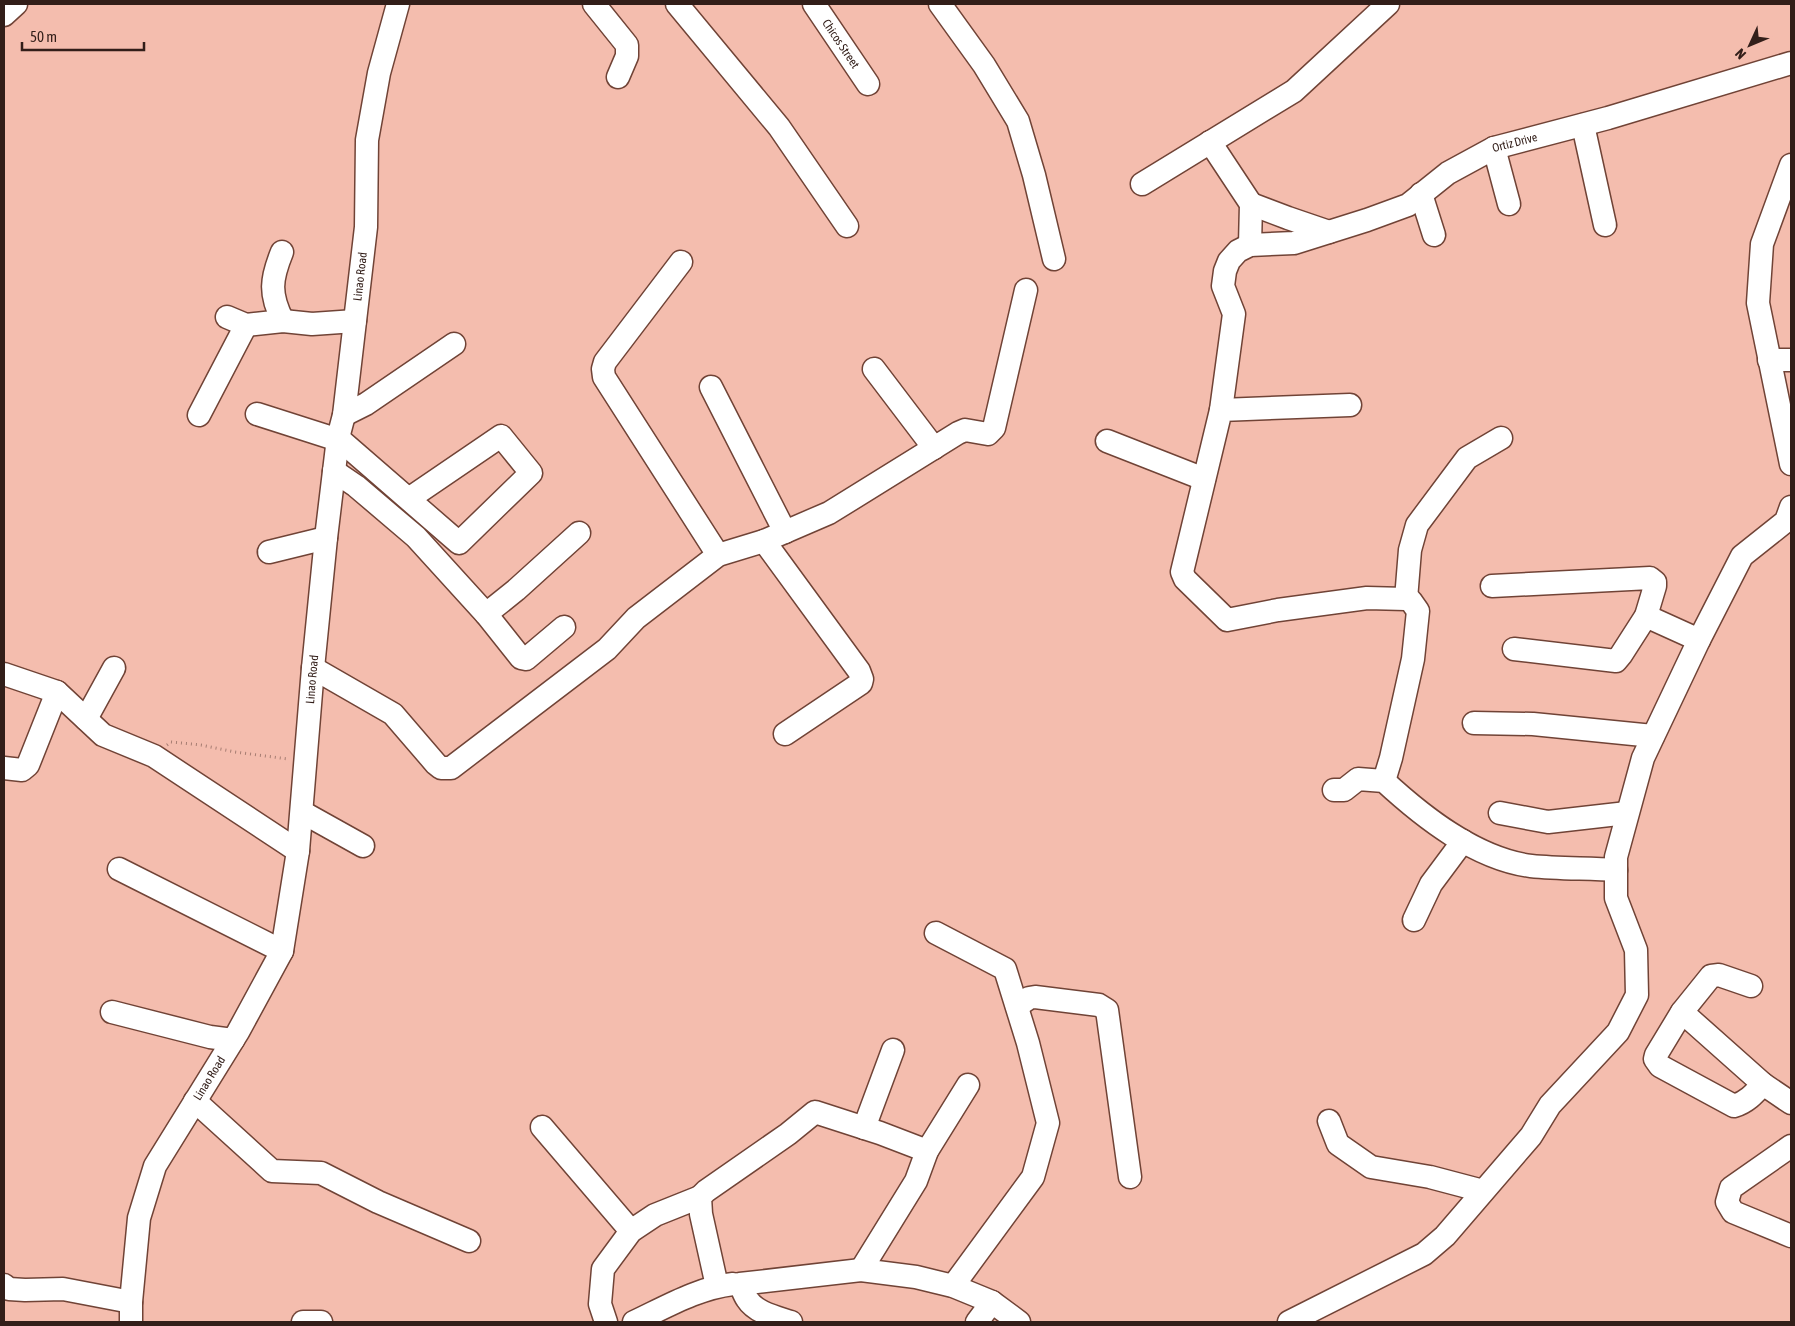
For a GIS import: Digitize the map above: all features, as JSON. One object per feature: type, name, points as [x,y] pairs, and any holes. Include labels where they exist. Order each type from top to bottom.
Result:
[{"type":"street","points":[[4,15],[16,4]]},
{"type":"street","name":"Linao Road","points":[[131,1312],[139,1218],[156,1166],[233,1040],[282,951],[298,851],[326,538],[338,438],[344,415],[366,227],[366,140],[379,73],[398,4]]},
{"type":"street","points":[[594,4],[627,45],[627,56],[618,77]]},
{"type":"street","points":[[677,4],[779,127],[847,226]]},
{"type":"street","name":"Chicos Street","points":[[814,4],[868,84]]},
{"type":"street","points":[[940,4],[984,65],[1018,121],[1034,175],[1054,259]]},
{"type":"street","points":[[1142,184],[1294,91],[1388,4]]},
{"type":"street","name":"Ortiz Drive","points":[[1255,245],[1294,243],[1367,220],[1408,204],[1448,173],[1494,148],[1584,125],[1791,64]]},
{"type":"street","points":[[1584,125],[1605,225]]},
{"type":"street","points":[[1210,142],[1251,204],[1255,245]]},
{"type":"street","points":[[1494,148],[1509,204]]},
{"type":"street","points":[[1791,165],[1762,244],[1758,303],[1791,464]]},
{"type":"street","points":[[1421,194],[1434,235]]},
{"type":"street","points":[[1251,204],[1329,232]]},
{"type":"street","points":[[1288,218],[1255,245],[1238,251],[1229,261],[1225,272],[1223,286],[1234,314],[1221,410],[1182,572],[1184,579],[1227,620],[1278,610],[1367,598],[1406,599],[1411,601],[1418,611],[1413,659],[1384,781]]},
{"type":"street","points":[[282,252],[277,264],[272,290],[276,308],[283,321]]},
{"type":"street","points":[[682,262],[605,362],[603,369],[604,377],[718,555]]},
{"type":"street","points":[[313,668],[393,714],[436,764],[442,768],[451,768],[606,649],[636,618],[718,555],[764,541],[829,513],[965,430],[988,434],[994,428],[1026,290]]},
{"type":"street","points":[[199,415],[236,321],[283,321],[312,324],[356,321]]},
{"type":"street","points":[[344,415],[366,404],[454,344]]},
{"type":"street","points":[[1769,360],[1791,360]]},
{"type":"street","points":[[874,369],[934,448]]},
{"type":"street","points":[[711,387],[785,532]]},
{"type":"street","points":[[1221,410],[1350,405]]},
{"type":"street","points":[[257,414],[329,437],[338,438],[410,498],[459,543],[531,473],[501,436],[410,498]]},
{"type":"street","points":[[1406,599],[1410,550],[1417,525],[1467,458],[1500,438]]},
{"type":"street","points":[[1107,441],[1204,479]]},
{"type":"street","points":[[334,471],[356,486],[416,537],[486,614],[521,658],[526,659],[564,627]]},
{"type":"street","points":[[1289,1322],[1424,1254],[1445,1236],[1531,1136],[1550,1104],[1618,1032],[1637,995],[1636,950],[1616,898],[1616,857],[1643,758],[1699,640],[1742,556],[1790,517]]},
{"type":"street","points":[[486,614],[579,534]]},
{"type":"street","points":[[269,552],[326,538]]},
{"type":"street","points":[[764,541],[859,671],[862,679],[861,683],[785,734]]},
{"type":"street","points":[[1492,586],[1650,578],[1655,582],[1646,616],[1616,660],[1514,649]]},
{"type":"street","points":[[1646,616],[1699,640]]},
{"type":"street","points":[[86,719],[114,668]]},
{"type":"street","points":[[4,674],[57,692],[103,735],[154,756],[298,851]]},
{"type":"street","points":[[4,768],[22,770],[26,767],[57,692]]},
{"type":"street","points":[[1474,723],[1533,724],[1653,736]]},
{"type":"street","points":[[1334,790],[1344,790],[1358,779],[1384,781],[1408,803],[1462,841],[1502,859],[1530,866],[1616,870]]},
{"type":"street","points":[[302,812],[364,846]]},
{"type":"street","points":[[1500,813],[1548,822],[1627,813]]},
{"type":"street","points":[[1414,920],[1431,884],[1462,841]]},
{"type":"street","points":[[119,869],[282,951]]},
{"type":"street","points":[[936,933],[1003,967],[1006,972],[1048,1123],[1033,1177],[953,1286]]},
{"type":"street","points":[[1751,986],[1720,975],[1711,976],[1682,1012],[1656,1055],[1656,1062],[1660,1066],[1734,1106],[1749,1099],[1763,1084]]},
{"type":"street","points":[[1017,1006],[1035,997],[1099,1005],[1107,1010],[1130,1177]]},
{"type":"street","points":[[112,1012],[233,1040]]},
{"type":"street","points":[[1682,1012],[1763,1084],[1791,1103]]},
{"type":"street","points":[[864,1128],[892,1050]]},
{"type":"street","points":[[861,1270],[916,1181],[927,1151],[968,1085]]},
{"type":"street","points":[[195,1101],[272,1171],[321,1172],[378,1202],[469,1241]]},
{"type":"street","points":[[606,1322],[600,1304],[603,1269],[631,1231],[655,1215],[700,1197],[788,1134],[815,1112],[927,1151]]},
{"type":"street","points":[[1329,1121],[1338,1144],[1371,1166],[1430,1177],[1483,1191]]},
{"type":"street","points":[[542,1127],[631,1231]]},
{"type":"street","points":[[1791,1146],[1731,1188],[1727,1202],[1733,1212],[1791,1236]]},
{"type":"street","points":[[700,1197],[701,1214],[717,1286]]},
{"type":"street","points":[[634,1322],[664,1315],[717,1286],[861,1270],[916,1277],[953,1286],[992,1302],[1019,1322]]},
{"type":"street","points":[[740,1284],[747,1299],[755,1307],[791,1322]]},
{"type":"street","points":[[4,1285],[8,1289],[63,1289],[131,1312]]},
{"type":"street","points":[[977,1322],[992,1302]]},
{"type":"street","points":[[303,1322],[321,1322]]},
{"type":"path","points":[[154,756],[171,742],[306,762]]}]
